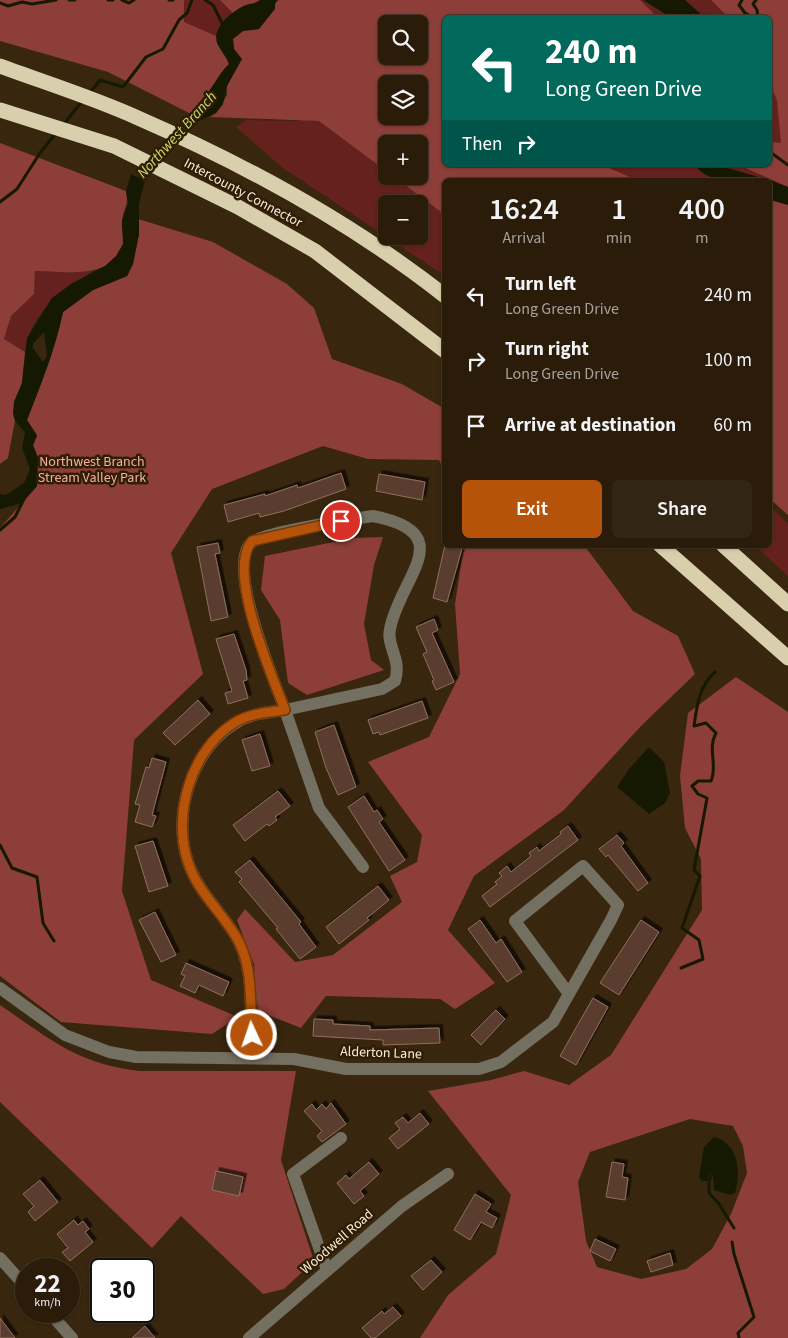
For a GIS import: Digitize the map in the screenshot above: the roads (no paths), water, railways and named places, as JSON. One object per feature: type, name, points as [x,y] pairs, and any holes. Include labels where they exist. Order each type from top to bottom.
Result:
[{"type":"highway","name":"Intercounty Connector","points":[[0,66],[138,118],[284,188],[407,266],[442,294]]},
{"type":"highway","name":"Intercounty Connector","points":[[0,110],[114,146],[238,207],[315,251],[442,350]]},
{"type":"highway","points":[[663,548],[788,658]]},
{"type":"highway","points":[[726,548],[788,604]]},
{"type":"street","points":[[249,1058],[252,1035],[248,973],[239,942],[198,887],[188,863],[182,841],[183,811],[199,760],[220,734],[235,723],[266,712],[285,710],[382,689],[395,681],[398,670],[389,632],[394,612],[415,569],[421,548],[414,530],[396,520],[373,516],[325,523],[252,541],[246,548],[243,562],[254,628],[285,710],[302,764],[319,808],[363,867]]},
{"type":"street","name":"Alderton Lane","points":[[0,988],[65,1035],[108,1052],[136,1057],[294,1059],[346,1069],[479,1069],[501,1062],[553,1022],[569,994],[618,905],[583,866],[515,921],[569,994]]},
{"type":"street","points":[[327,1270],[293,1174],[341,1138]]},
{"type":"street","name":"Woodwell Road","points":[[250,1338],[402,1206],[448,1174]]},
{"type":"street","points":[[0,1258],[15,1275]]},
{"type":"street","points":[[59,1323],[72,1338]]},
{"type":"water","name":"Northwest Branch","points":[[260,0],[278,0],[275,3],[275,9],[259,29],[243,31],[233,39],[234,49],[242,59],[227,86],[223,104],[216,113],[197,122],[145,180],[139,204],[139,234],[133,264],[127,276],[93,290],[63,312],[52,353],[27,420],[37,436],[33,445],[38,458],[37,486],[22,503],[0,509],[0,494],[6,495],[24,483],[30,469],[22,448],[25,432],[15,421],[13,414],[14,402],[22,383],[27,338],[52,298],[71,284],[105,266],[116,256],[123,244],[122,221],[128,203],[126,191],[131,174],[191,114],[229,64],[217,43],[216,37],[217,31],[224,20],[246,5]],"holes":[[[44,332],[47,356],[43,362],[33,348],[33,344]]]},
{"type":"water","points":[[643,0],[685,0],[702,15],[667,15]]},
{"type":"water","points":[[697,167],[724,167],[762,178],[714,178],[702,172]]},
{"type":"water","points":[[772,181],[788,187],[788,205],[772,201]]},
{"type":"water","points":[[649,747],[664,762],[670,793],[665,803],[649,814],[617,787],[629,769]]},
{"type":"water","points":[[714,1137],[729,1145],[736,1160],[738,1168],[737,1185],[735,1193],[731,1195],[714,1190],[713,1172],[710,1173],[707,1181],[702,1181],[699,1177],[704,1147]]},
{"type":"waterway","points":[[0,3],[8,6],[22,2],[32,4],[56,0]]},
{"type":"waterway","points":[[69,0],[75,0]]},
{"type":"waterway","points":[[108,0],[113,0]]},
{"type":"waterway","points":[[122,0],[129,3],[134,0]]},
{"type":"waterway","points":[[89,94],[100,80],[123,87],[146,57],[163,49],[179,20],[187,13],[192,0]]},
{"type":"waterway","points":[[205,0],[213,5],[223,25]]},
{"type":"waterway","points":[[742,0],[739,5],[749,15]]},
{"type":"waterway","points":[[756,0],[753,4],[758,15]]},
{"type":"waterway","points":[[63,125],[83,100]]},
{"type":"waterway","points":[[0,202],[17,189],[40,153],[56,133]]},
{"type":"waterway","points":[[772,153],[788,165]]},
{"type":"waterway","points":[[0,530],[15,517],[26,495]]},
{"type":"waterway","points":[[681,968],[703,959],[699,940],[682,928],[700,876],[694,870],[707,798],[698,794],[692,786],[698,781],[711,781],[713,775],[712,745],[716,733],[706,723],[694,726],[702,690],[705,683],[715,672]]},
{"type":"waterway","points":[[0,845],[12,868],[37,877],[43,923],[54,941]]},
{"type":"waterway","points":[[713,1172],[709,1181],[709,1193],[719,1204],[734,1228]]},
{"type":"waterway","points":[[732,1242],[754,1317],[738,1333],[739,1338]]},
{"type":"park label","name":"Northwest Branch Stream Valley Park","points":[[92,470]]}]
